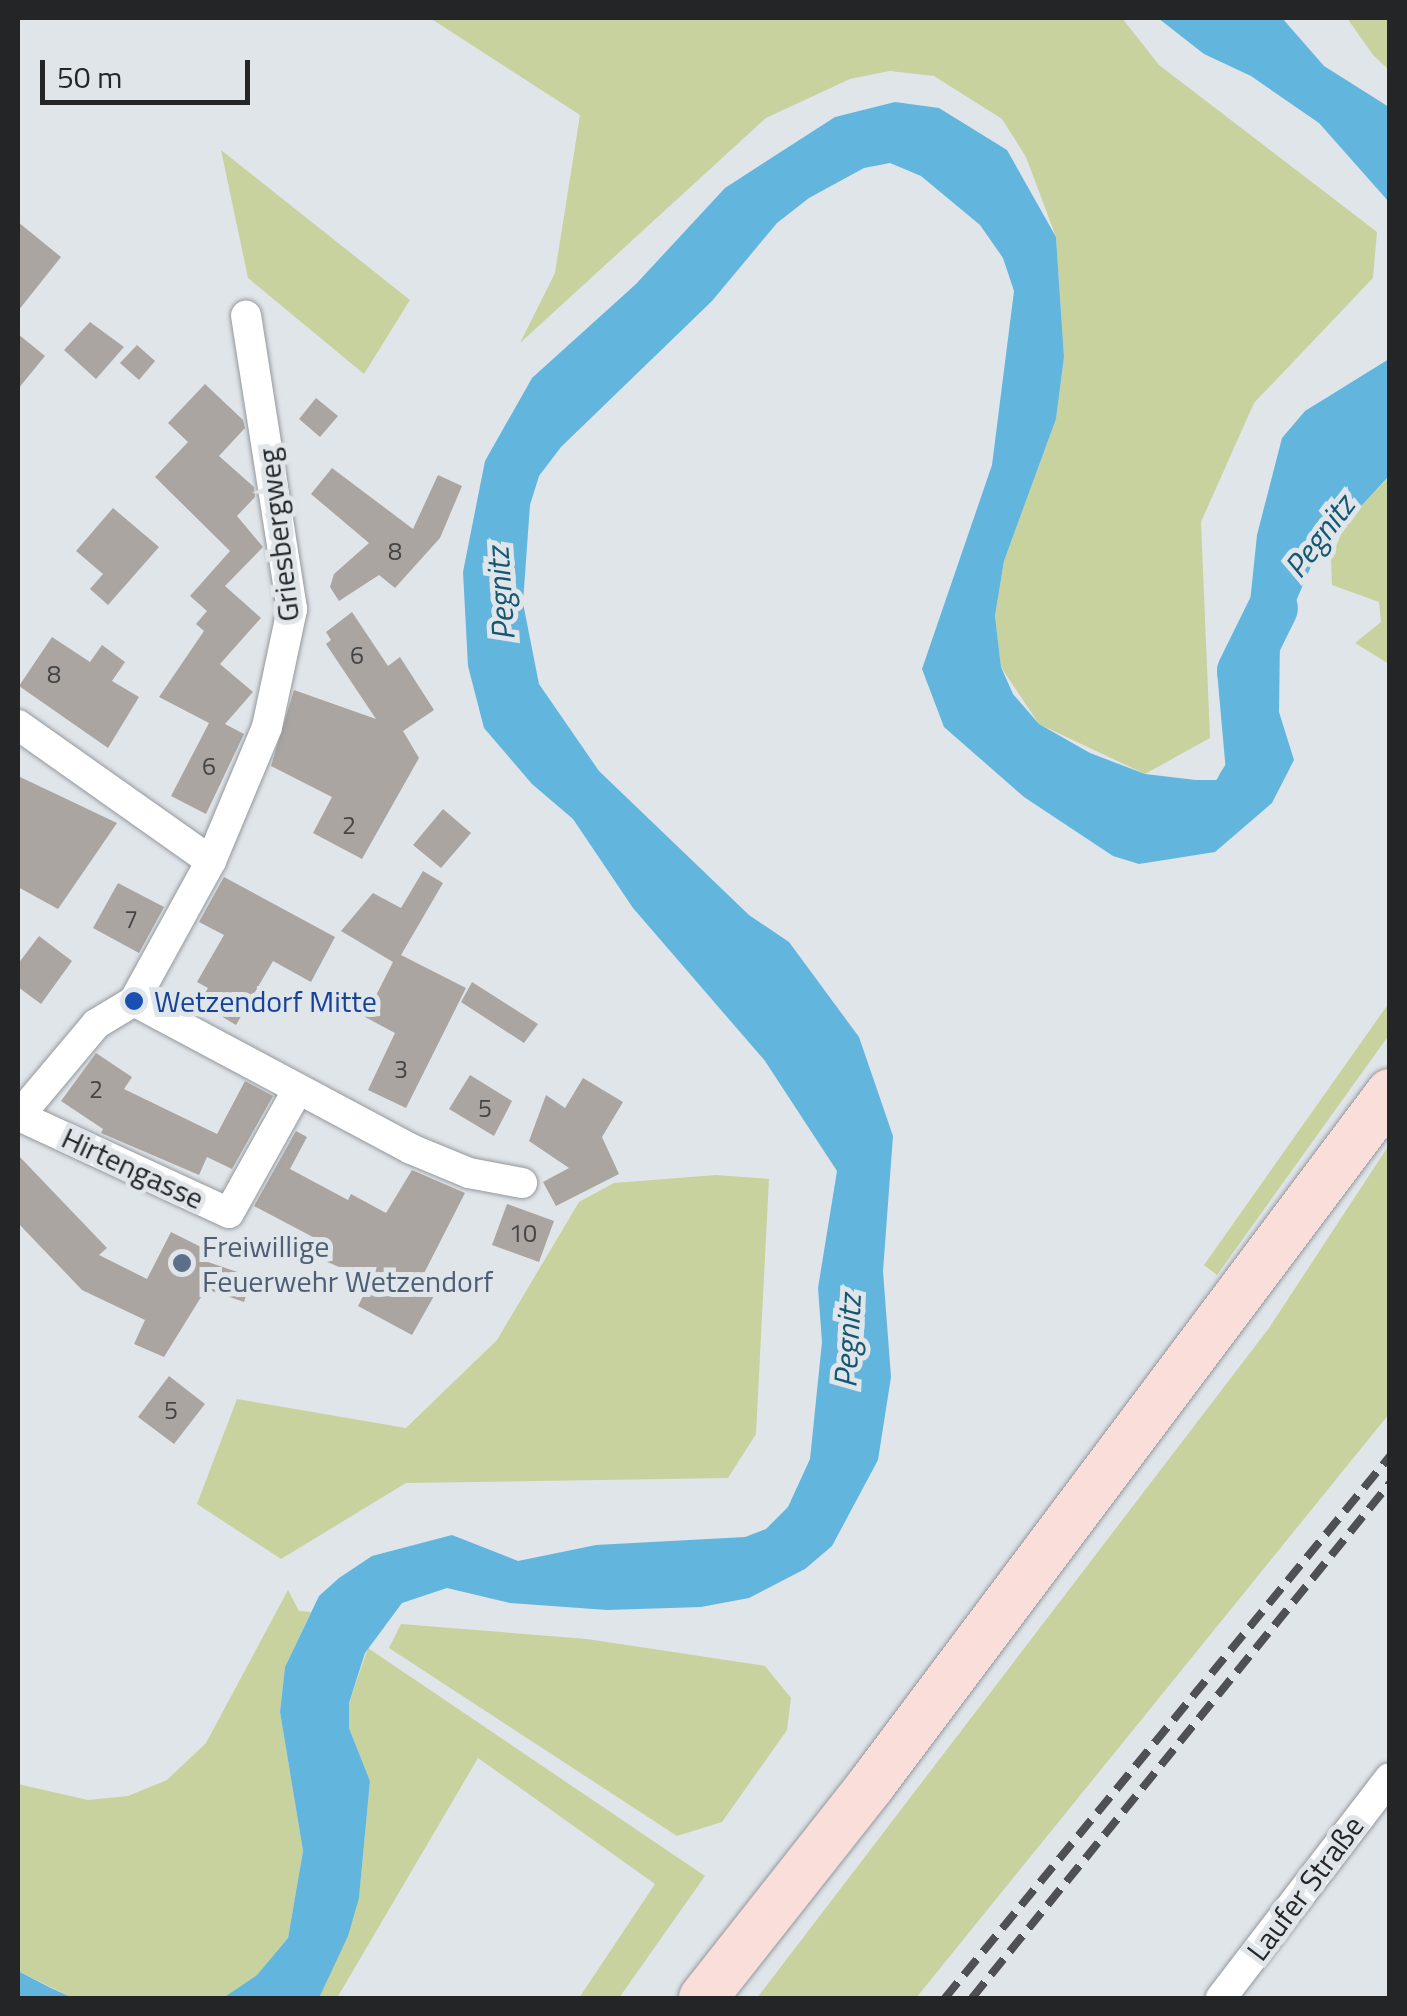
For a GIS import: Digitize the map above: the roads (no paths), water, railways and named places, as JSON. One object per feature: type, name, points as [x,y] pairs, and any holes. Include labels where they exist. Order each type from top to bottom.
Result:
[{"type":"main road","points":[[703,1998],[883,1769],[1390,1092]]},
{"type":"street","name":"Griesbergweg","points":[[134,1001],[211,861],[267,727],[291,632],[246,316]]},
{"type":"street","points":[[18,726],[211,861]]},
{"type":"street","points":[[18,1116],[96,1024],[134,1001],[297,1091],[469,1173],[522,1183]]},
{"type":"street","name":"Hirtengasse","points":[[18,1116],[229,1213],[297,1091]]},
{"type":"street","name":"Laufer Straße","points":[[1222,1998],[1390,1778]]},
{"type":"water","points":[[1158,18],[1282,18],[1324,66],[1389,107],[1389,202],[1319,123],[1251,76],[1204,54]]},
{"type":"water","points":[[895,102],[939,108],[1007,150],[1056,237],[1064,357],[1056,419],[1004,561],[995,616],[1001,667],[1013,694],[1039,724],[1090,753],[1145,774],[1196,780],[1216,780],[1235,766],[1248,718],[1242,679],[1257,535],[1282,438],[1305,411],[1389,359],[1389,476],[1316,555],[1280,638],[1279,712],[1294,760],[1272,803],[1215,852],[1139,864],[1113,856],[1024,797],[944,727],[922,669],[992,465],[1014,291],[1003,258],[980,225],[921,176],[890,163],[864,168],[809,198],[777,223],[712,301],[561,447],[539,476],[530,505],[523,603],[539,684],[599,771],[749,915],[789,942],[859,1037],[893,1136],[883,1271],[891,1377],[878,1460],[832,1546],[805,1569],[749,1598],[701,1607],[607,1610],[510,1603],[447,1588],[402,1603],[365,1653],[349,1703],[349,1728],[370,1781],[359,1898],[348,1936],[319,1998],[223,1998],[257,1975],[288,1938],[303,1851],[280,1712],[285,1667],[319,1596],[372,1556],[452,1535],[518,1561],[596,1545],[745,1537],[766,1529],[788,1507],[810,1459],[822,1342],[818,1288],[837,1171],[765,1061],[633,908],[573,819],[532,784],[484,728],[468,666],[463,572],[485,461],[532,378],[636,284],[725,188],[835,117]]},
{"type":"water","points":[[18,1971],[51,1988],[73,1998],[18,1998]]},
{"type":"waterway","name":"Pegnitz","points":[[1241,787],[1251,771],[1242,671],[1273,608]]},
{"type":"railway","points":[[945,1998],[1390,1456]]},
{"type":"railway","points":[[972,1998],[1390,1483]]},
{"type":"place","name":"Wetzendorf Mitte","points":[[134,1001]]},
{"type":"place","name":"Freiwillige Feuerwehr Wetzendorf","points":[[182,1263]]}]
